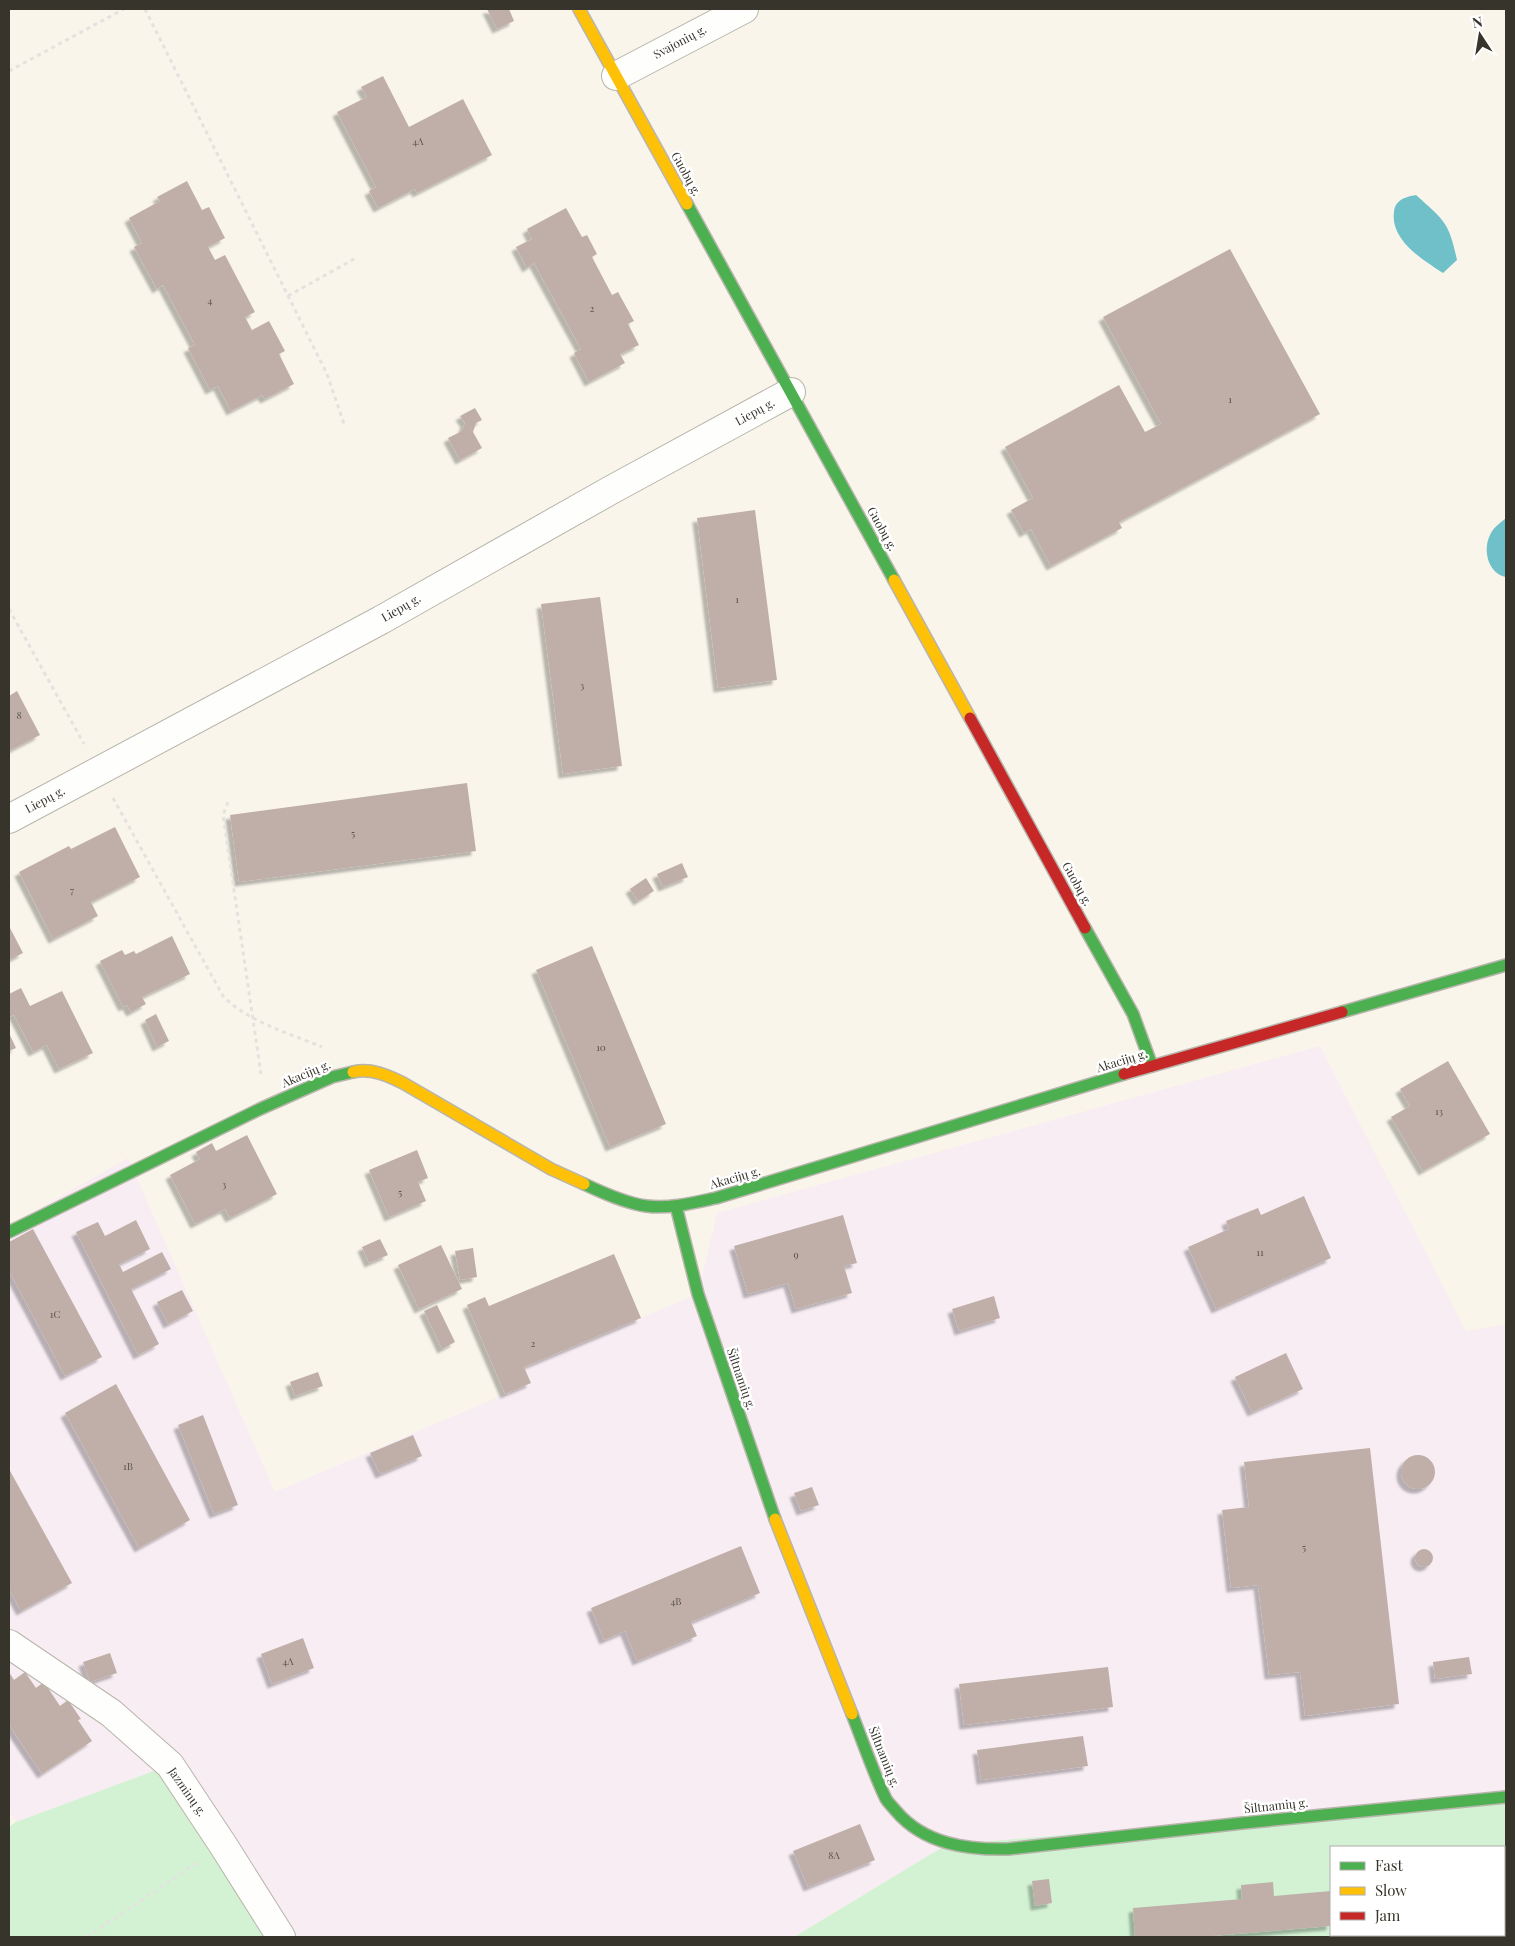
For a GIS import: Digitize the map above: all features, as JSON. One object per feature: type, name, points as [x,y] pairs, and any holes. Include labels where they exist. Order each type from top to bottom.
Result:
[{"type":"street","name":"Guobų g.","points":[[579,9],[1132,1014],[1152,1066]]},
{"type":"street","name":"Svajonių g.","points":[[616,76],[744,9]]},
{"type":"street","name":"Liepų g.","points":[[9,819],[381,620],[611,490],[791,392]]},
{"type":"street","name":"Akacijų g.","points":[[9,1232],[260,1109],[332,1077],[359,1071],[382,1073],[403,1083],[551,1169],[611,1196],[646,1206],[676,1206],[716,1198],[1152,1066],[1506,965]]},
{"type":"street","name":"Šiltnamių g.","points":[[676,1206],[698,1294],[770,1506],[887,1801],[910,1826],[946,1845],[976,1850],[1008,1850],[1243,1823],[1506,1797]]},
{"type":"street","name":"Jazminų g.","points":[[9,1644],[111,1713],[170,1765],[281,1937]]},
{"type":"path","points":[[9,71],[124,9]]},
{"type":"path","points":[[145,9],[328,374],[346,427]]},
{"type":"path","points":[[288,296],[354,259]]},
{"type":"path","points":[[9,609],[223,996],[233,1006],[254,1018],[347,1057],[355,1062],[359,1071]]},
{"type":"path","points":[[228,802],[223,815],[261,1062],[260,1109]]},
{"type":"path","points":[[87,1937],[223,1845]]},
{"type":"shaded area","points":[[1320,1046],[1466,1331],[1506,1324],[1506,1797],[946,1845],[794,1937],[283,1937],[170,1765],[16,1822],[9,1811],[9,1226],[128,1158],[275,1492],[531,1383],[524,1367],[698,1294],[717,1213]]},
{"type":"green space","points":[[170,1765],[282,1937],[9,1937],[9,1827],[16,1822]]},
{"type":"green space","points":[[1506,1797],[1506,1937],[794,1937],[946,1845]]},
{"type":"water","points":[[1416,195],[1444,223],[1451,237],[1457,260],[1443,273],[1410,248],[1397,232],[1394,222],[1396,205],[1404,198]]},
{"type":"water","points":[[1506,518],[1506,577],[1500,575],[1491,567],[1487,548],[1491,532]]},
{"type":"building","points":[[487,9],[509,9],[514,21],[497,29]]},
{"type":"building","points":[[383,76],[409,127],[463,99],[492,155],[417,193],[415,189],[378,208],[369,191],[376,187],[337,112],[367,97],[361,87]]},
{"type":"building","points":[[187,181],[202,210],[209,207],[225,238],[208,247],[215,260],[225,255],[255,312],[245,317],[252,330],[269,321],[285,351],[279,354],[294,384],[265,399],[262,395],[231,411],[218,386],[210,390],[188,348],[195,345],[163,285],[157,289],[134,247],[142,243],[129,218],[160,201],[157,197]]},
{"type":"building","points":[[566,208],[582,237],[587,235],[597,254],[592,257],[612,295],[618,292],[634,321],[628,324],[639,345],[620,354],[625,363],[589,382],[574,353],[581,349],[534,263],[527,268],[516,247],[532,239],[527,229]]},
{"type":"building","points":[[1230,249],[1320,414],[1119,522],[1122,528],[1051,566],[1031,529],[1024,533],[1011,510],[1033,498],[1005,447],[1119,385],[1145,432],[1161,424],[1103,317]]},
{"type":"building","points":[[475,408],[482,420],[476,423],[473,432],[482,448],[460,460],[448,438],[462,431],[465,423],[460,416]]},
{"type":"building","points":[[755,510],[777,680],[718,688],[697,518]]},
{"type":"building","points":[[600,597],[622,766],[563,774],[541,604]]},
{"type":"building","points":[[17,691],[40,735],[9,751],[9,696]]},
{"type":"building","points":[[467,783],[476,851],[239,882],[230,815]]},
{"type":"building","points":[[115,827],[140,877],[91,902],[98,916],[53,939],[19,872],[69,846],[71,849]]},
{"type":"building","points":[[682,863],[688,877],[663,887],[657,874]]},
{"type":"building","points":[[646,878],[654,891],[638,901],[630,889]]},
{"type":"building","points":[[9,926],[23,953],[9,960]]},
{"type":"building","points":[[172,936],[190,974],[142,997],[146,1004],[131,1012],[127,1005],[123,1007],[100,961],[122,950],[125,955],[134,951],[136,954]]},
{"type":"building","points":[[592,946],[666,1124],[610,1147],[536,970]]},
{"type":"building","points":[[21,988],[30,1006],[62,991],[93,1053],[59,1069],[47,1045],[33,1052],[14,1015],[9,1017],[9,994]]},
{"type":"building","points":[[156,1014],[169,1041],[157,1047],[145,1020]]},
{"type":"building","points":[[9,1033],[16,1048],[9,1051]]},
{"type":"building","points":[[1448,1061],[1490,1134],[1423,1171],[1391,1117],[1410,1106],[1400,1089]]},
{"type":"building","points":[[247,1135],[277,1194],[230,1218],[225,1209],[195,1224],[170,1175],[200,1159],[196,1152],[212,1143],[216,1151]]},
{"type":"building","points":[[417,1150],[428,1178],[418,1182],[426,1201],[389,1217],[369,1170]]},
{"type":"building","points":[[1304,1196],[1331,1258],[1216,1309],[1188,1247],[1229,1229],[1226,1221],[1258,1208],[1261,1215]]},
{"type":"building","points":[[843,1215],[857,1263],[844,1266],[852,1293],[796,1309],[788,1283],[748,1294],[734,1246]]},
{"type":"building","points":[[136,1220],[150,1249],[119,1264],[123,1272],[162,1252],[171,1269],[131,1289],[159,1344],[138,1355],[76,1232],[98,1222],[105,1236]]},
{"type":"building","points":[[33,1229],[102,1357],[65,1376],[9,1271],[9,1242]]},
{"type":"building","points":[[380,1239],[388,1255],[369,1263],[362,1247]]},
{"type":"building","points":[[441,1245],[462,1289],[419,1309],[398,1265]]},
{"type":"building","points":[[473,1248],[477,1277],[460,1280],[455,1251]]},
{"type":"building","points":[[614,1254],[641,1318],[524,1367],[531,1383],[505,1394],[467,1305],[485,1297],[489,1306]]},
{"type":"building","points":[[182,1290],[193,1311],[168,1324],[157,1302]]},
{"type":"building","points":[[994,1296],[1000,1318],[959,1331],[952,1309]]},
{"type":"building","points":[[437,1305],[455,1342],[442,1349],[424,1311]]},
{"type":"building","points":[[1286,1353],[1303,1389],[1252,1412],[1235,1377]]},
{"type":"building","points":[[318,1372],[323,1386],[295,1396],[290,1382]]},
{"type":"building","points":[[116,1384],[190,1520],[139,1548],[65,1413]]},
{"type":"building","points":[[203,1415],[238,1505],[214,1514],[178,1425]]},
{"type":"building","points":[[413,1435],[422,1456],[380,1474],[370,1453]]},
{"type":"building","points":[[1370,1448],[1399,1704],[1305,1716],[1300,1672],[1269,1675],[1258,1585],[1231,1588],[1222,1510],[1249,1507],[1244,1462]]},
{"type":"building","points":[[1418,1455],[1425,1456],[1430,1460],[1434,1465],[1434,1479],[1430,1484],[1425,1488],[1418,1489],[1411,1488],[1406,1484],[1402,1479],[1401,1472],[1402,1465],[1406,1460],[1411,1456]]},
{"type":"building","points":[[9,1469],[72,1583],[21,1611],[9,1589]]},
{"type":"building","points":[[812,1487],[819,1505],[801,1511],[794,1493]]},
{"type":"building","points":[[741,1546],[760,1593],[691,1622],[697,1636],[637,1661],[625,1631],[604,1640],[591,1608]]},
{"type":"building","points":[[1424,1549],[1430,1552],[1433,1558],[1430,1564],[1424,1567],[1418,1564],[1415,1558],[1418,1552]]},
{"type":"building","points":[[303,1638],[314,1668],[272,1684],[261,1654]]},
{"type":"building","points":[[110,1653],[117,1673],[90,1682],[83,1662]]},
{"type":"building","points":[[1469,1657],[1472,1674],[1435,1679],[1433,1662]]},
{"type":"building","points":[[1108,1667],[1113,1707],[964,1725],[959,1684]]},
{"type":"building","points":[[9,1672],[14,1680],[25,1672],[36,1688],[44,1682],[60,1706],[68,1700],[81,1719],[78,1720],[92,1741],[42,1774],[9,1725]]},
{"type":"building","points":[[1083,1736],[1088,1766],[981,1780],[977,1750]]},
{"type":"building","points":[[860,1824],[875,1860],[808,1887],[793,1851]]},
{"type":"building","points":[[1506,1863],[1506,1900],[1505,1900]]},
{"type":"building","points":[[1049,1879],[1052,1903],[1035,1906],[1032,1881]]},
{"type":"building","points":[[1273,1882],[1274,1896],[1330,1891],[1330,1926],[1199,1937],[1135,1937],[1133,1908],[1242,1899],[1241,1885]]},
{"type":"building","points":[[1408,1936],[1477,1936],[1477,1937]]},
{"type":"traffic: fast","points":[[687,204],[894,580]]},
{"type":"traffic: fast","points":[[1085,928],[1133,1014],[1152,1066]]},
{"type":"traffic: fast","points":[[1342,1012],[1506,965]]},
{"type":"traffic: fast","points":[[9,1232],[260,1109],[332,1077],[353,1072]]},
{"type":"traffic: fast","points":[[584,1184],[638,1205],[655,1207],[699,1202],[1124,1074]]},
{"type":"traffic: fast","points":[[676,1206],[698,1294],[775,1519]]},
{"type":"traffic: fast","points":[[852,1714],[881,1789],[887,1801],[896,1811],[907,1822],[933,1838],[947,1843],[977,1848],[1008,1849],[1506,1797]]},
{"type":"traffic: slow","points":[[579,9],[687,204]]},
{"type":"traffic: slow","points":[[894,580],[970,718]]},
{"type":"traffic: slow","points":[[353,1072],[373,1072],[397,1080],[551,1169],[584,1184]]},
{"type":"traffic: slow","points":[[775,1519],[852,1714]]},
{"type":"traffic: jam","points":[[970,718],[1085,928]]},
{"type":"traffic: jam","points":[[1124,1074],[1342,1012]]}]
